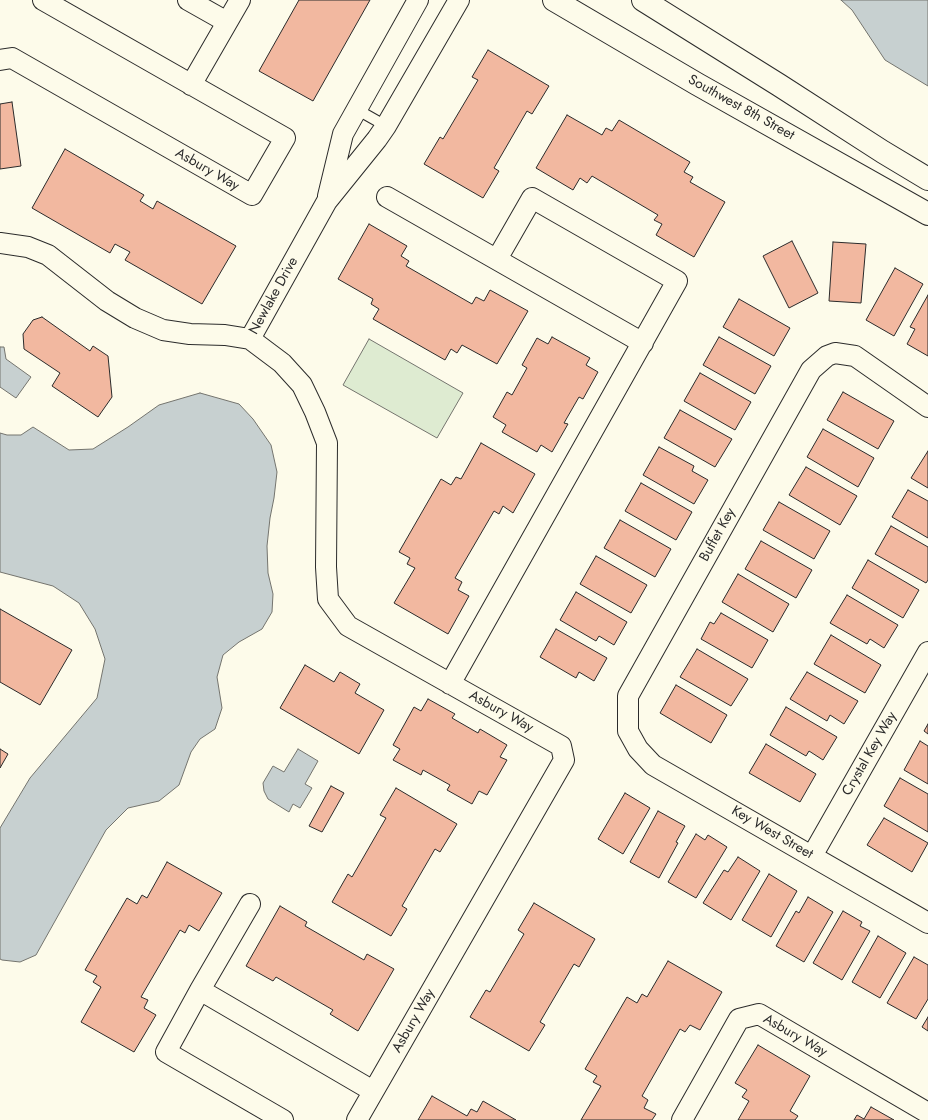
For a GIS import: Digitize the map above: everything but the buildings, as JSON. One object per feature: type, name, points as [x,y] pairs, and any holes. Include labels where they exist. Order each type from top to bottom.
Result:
[{"type":"street","name":"Asbury Way","points":[[4,56],[252,195],[285,138],[43,0]]},
{"type":"street","points":[[188,0],[227,22]]},
{"type":"street","points":[[191,84],[240,0]]},
{"type":"street","name":"Newlake Drive","points":[[327,201],[343,134],[418,0]]},
{"type":"street","name":"Newlake Drive","points":[[0,242],[28,247],[48,256],[107,301],[135,318],[163,330],[190,334],[225,335],[250,339],[327,201],[386,126],[459,0]]},
{"type":"street","name":"Southwest 8th Street","points":[[554,0],[697,84],[928,214]]},
{"type":"street","points":[[643,0],[928,179]]},
{"type":"street","points":[[387,197],[643,343]]},
{"type":"street","points":[[450,684],[678,281],[532,198],[497,259]]},
{"type":"street","name":"Asbury Way","points":[[250,339],[282,362],[302,385],[328,443],[326,567],[328,599],[348,626],[561,746],[564,760],[357,1120]]},
{"type":"street","name":"Buffet Key","points":[[628,731],[628,696],[811,370],[827,356],[835,354],[855,356],[928,407]]},
{"type":"street","name":"Crystal Key Way","points":[[812,856],[928,652]]},
{"type":"street","name":"Key West Street","points":[[628,731],[638,749],[653,765],[928,922]]},
{"type":"street","points":[[250,904],[166,1052],[284,1120]]},
{"type":"street","points":[[200,990],[373,1091]]},
{"type":"street","name":"Asbury Way","points":[[682,1120],[739,1020],[759,1014],[928,1114]]},
{"type":"lane","points":[[356,109],[386,126]]},
{"type":"green space","points":[[369,339],[463,393],[437,438],[343,385]]},
{"type":"shaded area","points":[[841,0],[928,0],[928,86],[885,60],[852,10]]},
{"type":"shaded area","points":[[0,347],[4,347],[6,359],[31,377],[16,398],[0,387]]},
{"type":"shaded area","points":[[200,393],[239,404],[253,419],[271,445],[277,472],[267,546],[268,573],[273,594],[272,612],[262,629],[239,642],[223,655],[217,677],[222,708],[215,729],[200,739],[191,752],[179,785],[159,801],[128,808],[106,830],[36,955],[20,962],[2,960],[0,959],[0,828],[30,778],[97,698],[105,659],[95,629],[79,603],[53,586],[0,572],[0,433],[7,435],[21,435],[33,427],[69,450],[93,449],[159,405]]},
{"type":"shaded area","points":[[298,749],[318,761],[305,784],[312,788],[300,808],[293,804],[289,812],[268,799],[264,791],[263,783],[273,766],[284,772]]}]
